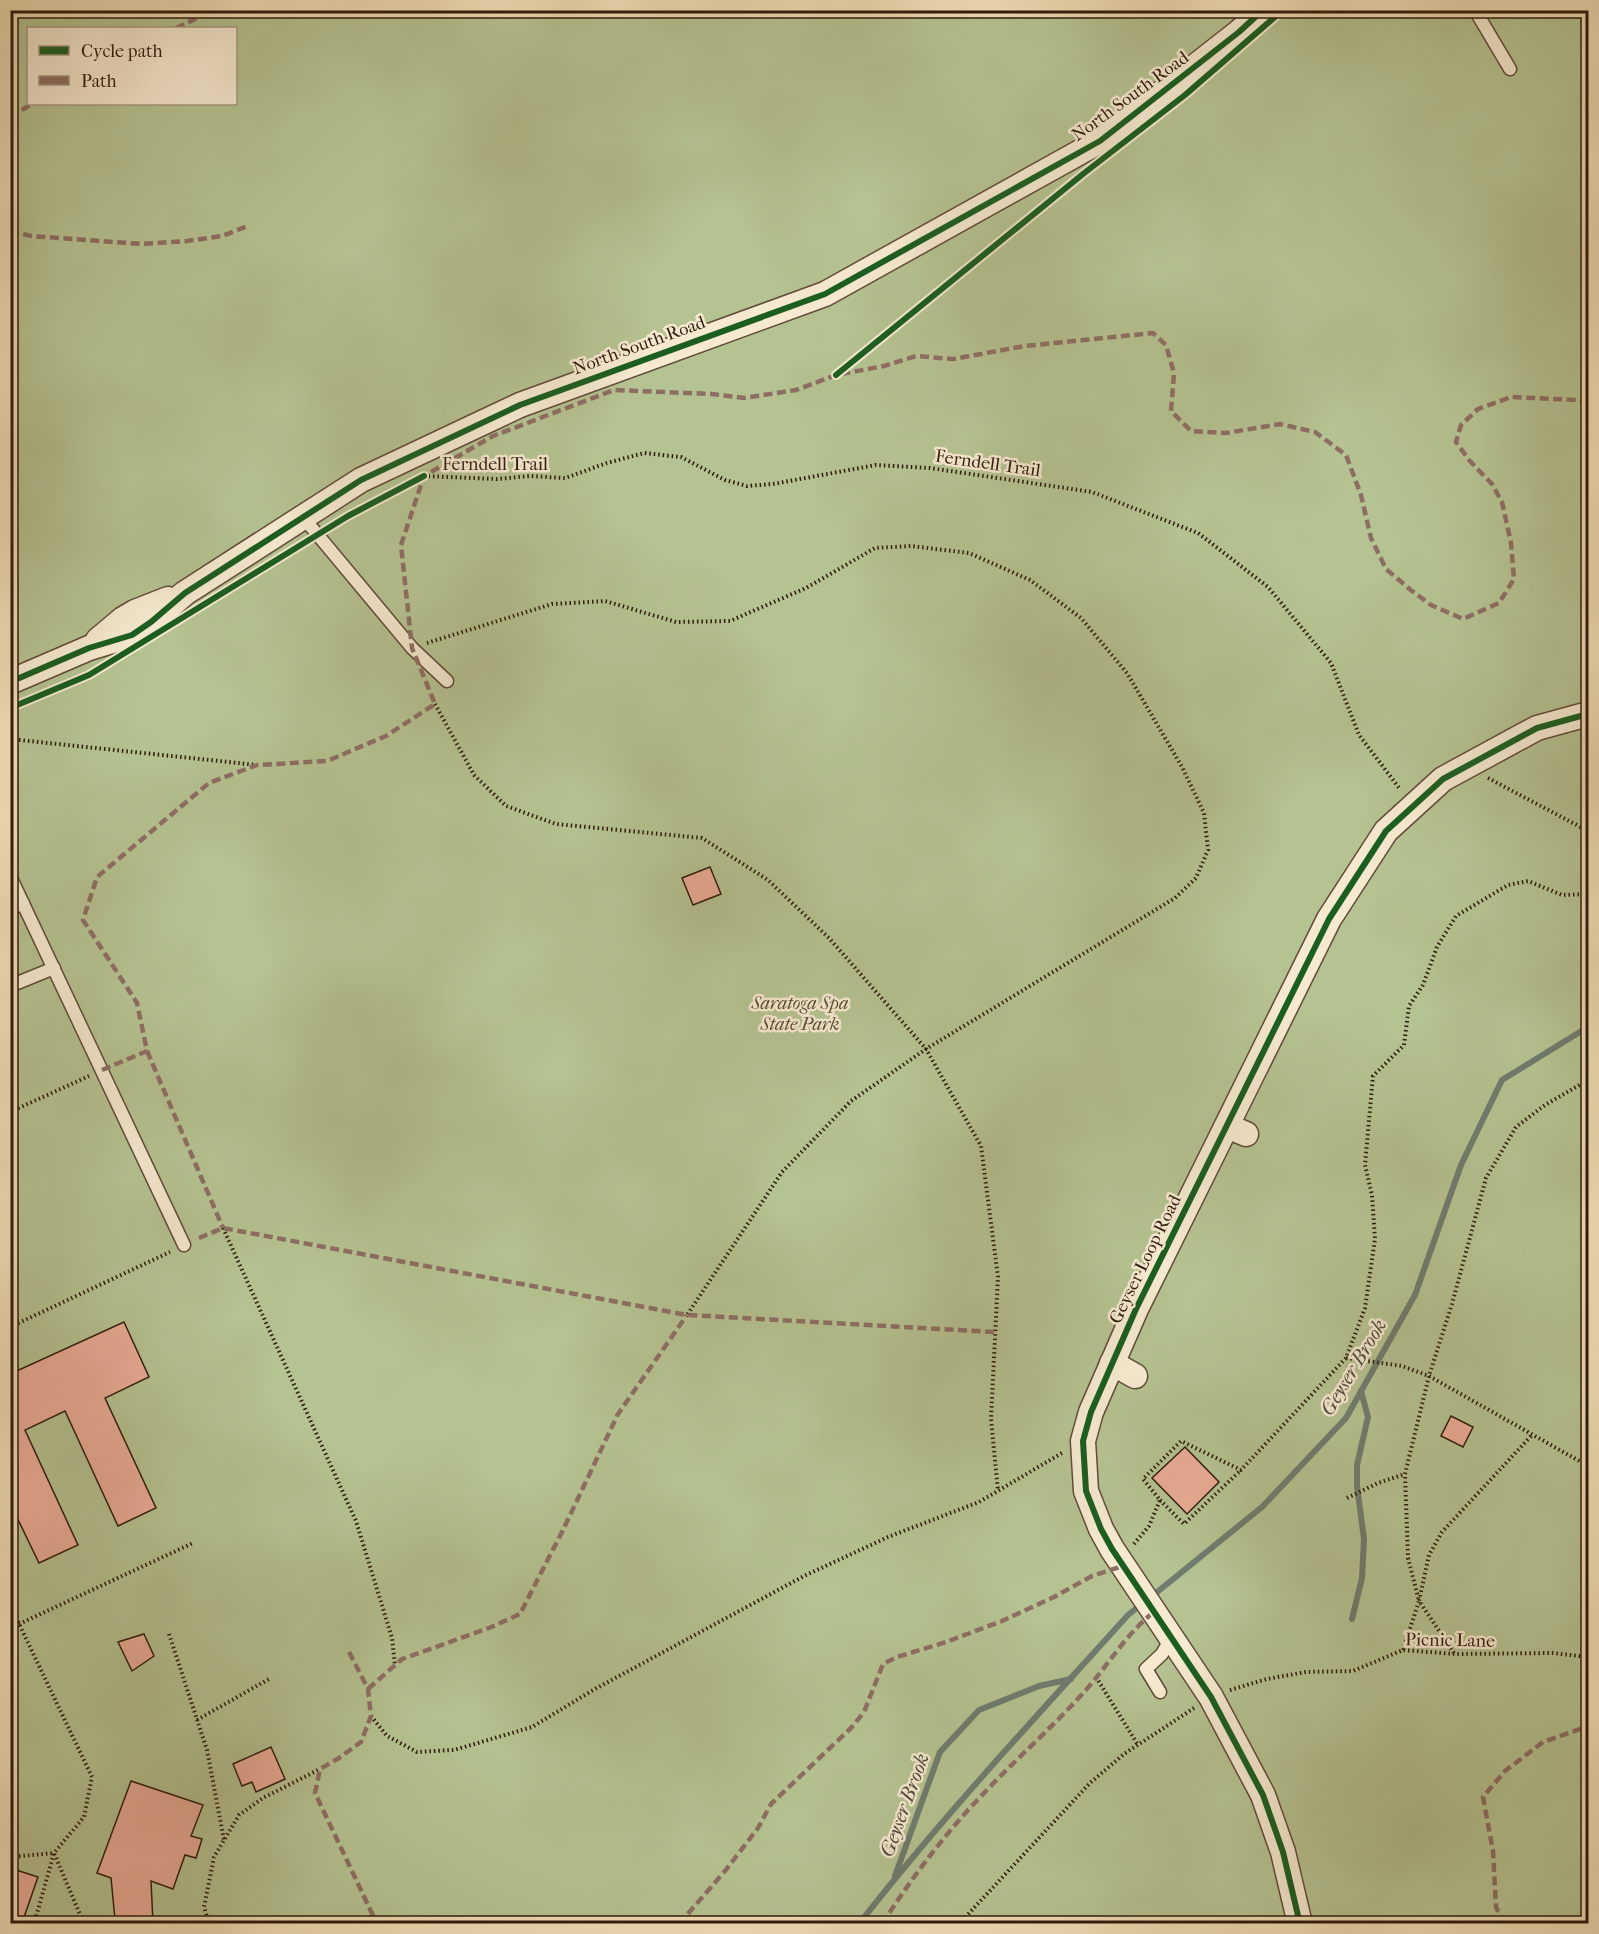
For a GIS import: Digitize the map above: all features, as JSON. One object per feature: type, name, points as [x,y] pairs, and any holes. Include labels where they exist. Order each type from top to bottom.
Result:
[{"type":"street","name":"North South Road","points":[[10,682],[89,648],[123,619],[184,593],[361,480],[520,405],[825,294],[1100,141],[1239,32],[1263,10]]},
{"type":"street","name":"Geyser Loop Road","points":[[1300,1923],[1283,1852],[1263,1795],[1211,1697],[1123,1566],[1101,1529],[1086,1491],[1083,1441],[1090,1412],[1136,1309],[1236,1130],[1329,918],[1386,831],[1443,779],[1537,728],[1588,714]]},
{"type":"street","points":[[1112,1363],[1135,1376]]},
{"type":"lane","points":[[1475,10],[1510,69]]},
{"type":"lane","points":[[302,516],[412,648],[447,681]]},
{"type":"lane","points":[[10,876],[102,1070],[179,1247]]},
{"type":"lane","points":[[10,909],[23,903]]},
{"type":"lane","points":[[10,986],[54,968]]},
{"type":"lane","points":[[1160,1692],[1146,1669],[1161,1654],[1171,1638]]},
{"type":"path","points":[[415,482],[424,477]]},
{"type":"path","points":[[412,648],[552,604],[605,601],[676,622],[729,621],[806,588],[876,548],[911,546],[969,553],[1030,580],[1081,618],[1127,673],[1182,767],[1204,813],[1209,850],[1196,878],[1174,898],[926,1049],[851,1101],[782,1172],[687,1315]]},
{"type":"path","points":[[435,704],[474,775],[506,806],[556,824],[702,838],[768,880],[829,938],[926,1049],[981,1146],[998,1277],[991,1419],[998,1491]]},
{"type":"path","points":[[10,739],[257,765]]},
{"type":"path","points":[[1466,766],[1588,831]]},
{"type":"path","points":[[1241,1470],[1181,1441],[1143,1479],[1184,1524],[1241,1470],[1346,1358],[1365,1308],[1375,1239],[1372,1195],[1365,1165],[1373,1076],[1404,1045],[1409,1006],[1424,985],[1437,947],[1456,916],[1508,885],[1528,881],[1562,895],[1588,894]]},
{"type":"path","points":[[10,1112],[102,1070]]},
{"type":"path","points":[[1455,1654],[1419,1601],[1408,1558],[1405,1474],[1429,1376],[1452,1304],[1486,1178],[1516,1127],[1545,1105],[1588,1080]]},
{"type":"path","points":[[223,1228],[356,1521],[392,1638],[394,1665]]},
{"type":"path","points":[[10,1327],[179,1247]]},
{"type":"path","points":[[1346,1358],[1401,1366],[1429,1376],[1588,1466]]},
{"type":"path","points":[[1403,1650],[1419,1601],[1429,1555],[1442,1532],[1532,1435]]},
{"type":"path","points":[[370,1716],[387,1736],[417,1752],[454,1750],[532,1727],[595,1689],[804,1576],[888,1537],[979,1502],[1083,1441]]},
{"type":"path","points":[[1347,1498],[1405,1474]]},
{"type":"path","points":[[1123,1566],[1131,1548],[1149,1526],[1160,1500]]},
{"type":"path","points":[[19,1624],[192,1543]]},
{"type":"path","points":[[10,1605],[92,1777],[84,1817],[54,1853],[34,1923]]},
{"type":"path","points":[[169,1634],[207,1750],[224,1840]]},
{"type":"path","points":[[1096,1677],[1138,1745]]},
{"type":"path","points":[[197,1720],[269,1679]]},
{"type":"path","points":[[209,1923],[204,1907],[214,1857],[239,1815],[263,1798],[320,1769]]},
{"type":"path","points":[[10,1857],[54,1853]]},
{"type":"path","points":[[54,1853],[84,1923]]},
{"type":"green space","name":"Saratoga Spa State Park","points":[[11,11],[1588,11],[1588,1923],[11,1924]]},
{"type":"building","points":[[710,867],[721,894],[693,905],[682,878]]},
{"type":"building","points":[[124,1322],[149,1377],[105,1398],[156,1508],[118,1526],[65,1411],[25,1430],[78,1545],[39,1563],[10,1503],[10,1374]]},
{"type":"building","points":[[1451,1416],[1473,1427],[1463,1447],[1441,1436]]},
{"type":"building","points":[[1185,1447],[1219,1482],[1187,1514],[1152,1478]]},
{"type":"building","points":[[144,1634],[154,1656],[132,1671],[118,1642]]},
{"type":"building","points":[[271,1747],[285,1779],[256,1792],[252,1782],[242,1786],[233,1764]]},
{"type":"building","points":[[131,1781],[203,1805],[191,1836],[202,1839],[196,1858],[185,1855],[173,1889],[151,1881],[153,1923],[124,1923],[123,1918],[115,1919],[111,1878],[97,1873]]},
{"type":"building","points":[[10,1868],[38,1877],[22,1923],[10,1923]]},
{"type":"waterway","name":"Geyser Brook","points":[[1151,1597],[1262,1507],[1346,1418],[1415,1295],[1461,1165],[1502,1080],[1588,1027]]},
{"type":"waterway","points":[[1352,1619],[1362,1578],[1364,1539],[1357,1486],[1357,1465],[1368,1417],[1361,1391]]},
{"type":"waterway","name":"Geyser Brook","points":[[859,1924],[991,1767],[1128,1615],[1143,1603]]},
{"type":"waterway","name":"Geyser Brook","points":[[895,1876],[940,1752],[979,1710],[1039,1686],[1071,1679]]},
{"type":"marked path","points":[[178,27],[215,10]]},
{"type":"marked path","points":[[10,117],[30,105]]},
{"type":"marked path","points":[[10,231],[31,236],[142,244],[222,236],[248,226]]},
{"type":"marked path","points":[[102,1070],[147,1051],[137,1003],[83,920],[97,877],[209,783],[257,765],[327,761],[386,736],[435,704],[412,648],[401,545],[424,476],[493,436],[614,390],[712,394],[744,398],[796,390],[836,375],[884,366],[916,356],[953,359],[1025,346],[1153,333],[1166,345],[1174,373],[1171,411],[1191,431],[1226,433],[1280,424],[1315,432],[1346,455],[1361,495],[1371,538],[1386,569],[1431,605],[1463,619],[1499,603],[1514,579],[1511,543],[1502,502],[1492,484],[1469,460],[1456,442],[1461,425],[1478,409],[1511,397],[1577,400],[1588,403]]},
{"type":"marked path","points":[[147,1051],[223,1228]]},
{"type":"marked path","points":[[199,1238],[223,1228],[687,1315],[995,1332]]},
{"type":"marked path","points":[[368,1689],[402,1659],[489,1628],[520,1614],[618,1414],[687,1315]]},
{"type":"marked path","points":[[679,1924],[725,1871],[758,1828],[771,1804],[851,1728],[864,1712],[883,1664],[897,1657],[1002,1621],[1092,1576],[1123,1566]]},
{"type":"marked path","points":[[882,1924],[918,1872],[957,1822],[1073,1704],[1126,1640],[1154,1612]]},
{"type":"marked path","points":[[349,1652],[368,1689],[371,1716],[361,1742],[320,1769],[315,1793],[377,1924]]},
{"type":"marked path","points":[[1504,1924],[1496,1907],[1493,1851],[1483,1797],[1505,1771],[1543,1742],[1588,1728]]},
{"type":"cycle path","name":"Ferndell Trail","points":[[10,682],[89,648],[132,635],[185,593],[361,480],[520,405],[825,294],[1100,141],[1239,32],[1263,10]]},
{"type":"cycle path","points":[[836,375],[1083,174],[1185,95],[1283,10]]},
{"type":"cycle path","points":[[10,708],[89,675],[348,516],[424,476]]},
{"type":"cycle path","points":[[1300,1924],[1283,1852],[1263,1795],[1211,1697],[1101,1529],[1086,1491],[1083,1441],[1091,1412],[1136,1309],[1329,919],[1386,831],[1443,779],[1537,728],[1588,714]]}]
